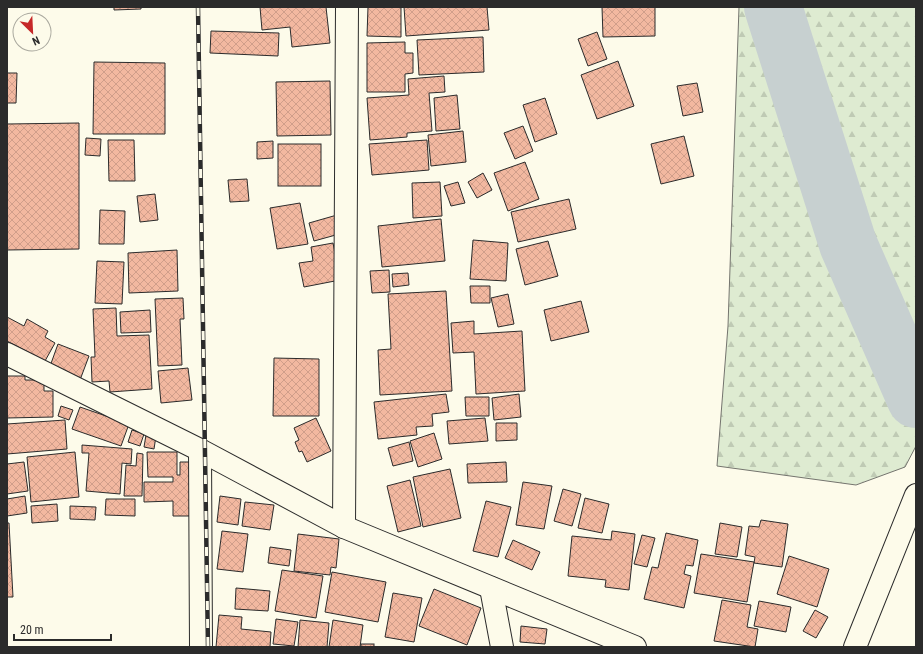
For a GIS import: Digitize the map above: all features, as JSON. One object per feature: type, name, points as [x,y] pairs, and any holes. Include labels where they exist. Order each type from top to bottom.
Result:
[{"type":"street","points":[[344,527],[347,7]]},
{"type":"street","points":[[7,354],[200,450],[344,527],[635,647]]},
{"type":"street","points":[[200,450],[201,647]]},
{"type":"street","points":[[855,647],[916,495]]},
{"type":"street","points":[[491,588],[502,647]]},
{"type":"green space","points":[[739,7],[916,7],[916,446],[905,467],[856,485],[717,466],[728,326]]},
{"type":"building","points":[[114,7],[141,7],[141,9],[114,10]]},
{"type":"building","points":[[260,7],[326,7],[330,43],[292,47],[290,27],[262,30]]},
{"type":"building","points":[[368,7],[401,7],[401,37],[367,36]]},
{"type":"building","points":[[404,7],[487,7],[489,30],[406,36]]},
{"type":"building","points":[[602,7],[655,7],[655,36],[603,37]]},
{"type":"building","points":[[211,31],[279,33],[278,56],[210,53]]},
{"type":"building","points":[[597,32],[607,59],[588,66],[578,39]]},
{"type":"building","points":[[483,37],[484,72],[419,75],[417,40]]},
{"type":"building","points":[[405,42],[405,53],[413,53],[413,73],[405,74],[405,92],[367,92],[367,43]]},
{"type":"building","points":[[618,61],[634,106],[597,119],[581,75]]},
{"type":"building","points":[[94,62],[165,63],[165,134],[93,134]]},
{"type":"building","points":[[7,73],[17,73],[16,103],[7,103]]},
{"type":"building","points":[[444,76],[445,92],[429,93],[432,131],[407,133],[407,137],[370,140],[367,98],[409,95],[408,79]]},
{"type":"building","points":[[330,81],[331,135],[277,136],[276,82]]},
{"type":"building","points":[[697,83],[703,112],[683,116],[677,86]]},
{"type":"building","points":[[457,95],[460,129],[436,131],[434,98]]},
{"type":"building","points":[[545,98],[557,134],[535,142],[523,105]]},
{"type":"building","points":[[79,123],[79,249],[7,250],[7,124]]},
{"type":"building","points":[[523,126],[533,151],[515,159],[504,133]]},
{"type":"building","points":[[463,131],[466,162],[431,166],[428,135]]},
{"type":"building","points":[[684,136],[694,176],[661,184],[651,144]]},
{"type":"building","points":[[86,138],[101,139],[100,156],[85,155]]},
{"type":"building","points":[[108,140],[134,140],[135,181],[109,181]]},
{"type":"building","points":[[427,140],[429,170],[372,175],[369,144]]},
{"type":"building","points":[[273,141],[273,158],[257,159],[257,142]]},
{"type":"building","points":[[278,144],[321,144],[321,186],[278,186]]},
{"type":"building","points":[[525,162],[539,199],[508,211],[494,173]]},
{"type":"building","points":[[483,173],[492,190],[477,198],[468,182]]},
{"type":"building","points":[[247,179],[249,201],[230,202],[228,180]]},
{"type":"building","points":[[440,182],[442,216],[413,218],[412,183]]},
{"type":"building","points":[[458,182],[465,203],[451,206],[444,186]]},
{"type":"building","points":[[155,194],[158,220],[140,222],[137,196]]},
{"type":"building","points":[[569,199],[576,229],[518,242],[511,212]]},
{"type":"building","points":[[300,203],[308,244],[277,249],[270,208]]},
{"type":"building","points":[[100,210],[125,211],[124,244],[99,244]]},
{"type":"building","points":[[337,215],[343,233],[314,241],[309,223]]},
{"type":"building","points":[[441,219],[445,261],[382,267],[378,226]]},
{"type":"building","points":[[473,240],[508,243],[506,281],[470,279]]},
{"type":"building","points":[[548,241],[558,276],[525,285],[516,249]]},
{"type":"building","points":[[333,243],[340,280],[304,287],[299,263],[313,261],[311,247]]},
{"type":"building","points":[[177,250],[178,291],[129,293],[128,253]]},
{"type":"building","points":[[97,261],[124,262],[122,304],[95,303]]},
{"type":"building","points":[[389,270],[390,292],[372,293],[370,271]]},
{"type":"building","points":[[408,273],[409,285],[393,287],[392,274]]},
{"type":"building","points":[[470,286],[490,286],[490,303],[471,303]]},
{"type":"building","points":[[446,291],[452,391],[380,395],[378,350],[391,349],[388,294]]},
{"type":"building","points":[[508,294],[514,324],[498,327],[491,298]]},
{"type":"building","points":[[183,298],[184,319],[180,319],[182,365],[158,366],[155,299]]},
{"type":"building","points":[[581,301],[589,332],[551,341],[544,310]]},
{"type":"building","points":[[116,308],[117,336],[149,335],[152,389],[110,392],[109,381],[92,382],[91,357],[95,357],[93,309]]},
{"type":"building","points":[[150,310],[151,332],[121,333],[120,312]]},
{"type":"building","points":[[7,317],[24,326],[27,319],[48,331],[45,337],[55,343],[45,361],[7,341]]},
{"type":"building","points":[[474,321],[474,334],[522,331],[525,391],[476,394],[474,352],[453,353],[451,323]]},
{"type":"building","points":[[58,344],[89,356],[80,380],[49,369]]},
{"type":"building","points":[[274,358],[319,359],[319,416],[273,416]]},
{"type":"building","points":[[188,368],[192,400],[161,403],[158,371]]},
{"type":"building","points":[[7,376],[25,376],[25,380],[44,380],[44,391],[53,391],[53,417],[7,418]]},
{"type":"building","points":[[446,394],[449,412],[432,414],[433,426],[416,427],[417,435],[378,439],[374,402]]},
{"type":"building","points":[[519,394],[521,417],[494,420],[492,398]]},
{"type":"building","points":[[465,397],[489,397],[489,416],[466,416]]},
{"type":"building","points":[[61,406],[73,410],[69,420],[58,416]]},
{"type":"building","points":[[80,407],[129,424],[121,446],[72,429]]},
{"type":"building","points":[[316,418],[331,451],[307,462],[302,451],[299,452],[295,442],[299,440],[294,428]]},
{"type":"building","points":[[485,418],[488,441],[449,444],[447,421]]},
{"type":"building","points":[[65,420],[67,449],[7,454],[7,424]]},
{"type":"building","points":[[496,423],[517,423],[517,440],[496,441]]},
{"type":"building","points":[[132,430],[144,434],[140,446],[128,442]]},
{"type":"building","points":[[434,433],[442,459],[418,467],[410,441]]},
{"type":"building","points":[[146,435],[156,436],[154,449],[144,447]]},
{"type":"building","points":[[409,442],[413,461],[393,466],[388,448]]},
{"type":"building","points":[[82,445],[132,449],[131,464],[122,463],[120,494],[86,491],[89,453],[82,453]]},
{"type":"building","points":[[75,452],[79,497],[31,502],[27,457]]},
{"type":"building","points":[[147,452],[177,452],[177,475],[180,475],[180,462],[193,462],[198,516],[173,516],[173,501],[144,502],[144,482],[173,482],[173,477],[148,477]]},
{"type":"building","points":[[137,453],[143,454],[142,496],[124,496],[126,465],[136,466]]},
{"type":"building","points":[[24,462],[28,491],[7,494],[7,464]]},
{"type":"building","points":[[506,462],[507,482],[468,483],[467,464]]},
{"type":"building","points":[[450,469],[461,518],[423,527],[413,477]]},
{"type":"building","points":[[410,480],[421,526],[398,532],[387,486]]},
{"type":"building","points":[[523,482],[552,486],[544,529],[516,525]]},
{"type":"building","points":[[563,489],[581,494],[572,526],[554,521]]},
{"type":"building","points":[[25,496],[27,513],[7,516],[7,499]]},
{"type":"building","points":[[220,496],[241,499],[238,525],[217,522]]},
{"type":"building","points":[[585,498],[609,504],[602,533],[578,528]]},
{"type":"building","points":[[106,499],[135,499],[135,516],[105,515]]},
{"type":"building","points":[[486,501],[511,507],[498,557],[473,551]]},
{"type":"building","points":[[245,502],[274,505],[270,530],[242,526]]},
{"type":"building","points":[[57,504],[58,521],[32,523],[31,506]]},
{"type":"building","points":[[70,506],[96,507],[95,520],[70,519]]},
{"type":"building","points":[[761,520],[788,524],[782,567],[754,563],[755,557],[745,555],[749,526],[759,527]]},
{"type":"building","points":[[7,523],[9,523],[13,597],[7,597]]},
{"type":"building","points":[[720,523],[742,527],[737,557],[715,554]]},
{"type":"building","points":[[222,531],[248,534],[243,572],[217,569]]},
{"type":"building","points":[[612,531],[635,534],[629,590],[605,587],[606,580],[568,576],[572,536],[611,540]]},
{"type":"building","points":[[666,533],[698,540],[693,566],[686,565],[684,574],[691,576],[684,608],[644,599],[652,567],[658,568]]},
{"type":"building","points":[[298,534],[339,539],[336,568],[331,567],[330,575],[294,571]]},
{"type":"building","points":[[642,535],[655,538],[647,567],[634,564]]},
{"type":"building","points":[[513,540],[540,552],[532,570],[505,558]]},
{"type":"building","points":[[270,547],[291,550],[289,566],[268,563]]},
{"type":"building","points":[[701,554],[754,562],[747,602],[694,593]]},
{"type":"building","points":[[789,556],[829,569],[817,607],[777,594]]},
{"type":"building","points":[[282,570],[323,576],[316,618],[275,611]]},
{"type":"building","points":[[332,572],[386,582],[378,622],[325,612]]},
{"type":"building","points":[[236,588],[270,591],[268,611],[235,609]]},
{"type":"building","points":[[434,589],[481,608],[467,645],[419,626]]},
{"type":"building","points":[[393,593],[422,598],[414,642],[385,637]]},
{"type":"building","points":[[722,600],[751,605],[747,627],[758,629],[755,647],[714,641]]},
{"type":"building","points":[[759,601],[791,607],[786,632],[754,626]]},
{"type":"building","points":[[815,610],[828,617],[816,638],[803,631]]},
{"type":"building","points":[[219,615],[242,617],[241,629],[271,632],[270,647],[216,647]]},
{"type":"building","points":[[276,619],[298,622],[294,646],[273,644]]},
{"type":"building","points":[[300,620],[329,623],[327,647],[298,647]]},
{"type":"building","points":[[333,620],[363,625],[360,647],[329,647]]},
{"type":"building","points":[[521,626],[547,629],[545,644],[520,642]]},
{"type":"building","points":[[361,644],[374,644],[374,647],[361,647]]},
{"type":"waterway","points":[[773,7],[848,244],[916,399]]},
{"type":"railway","points":[[198,7],[208,647]]}]
